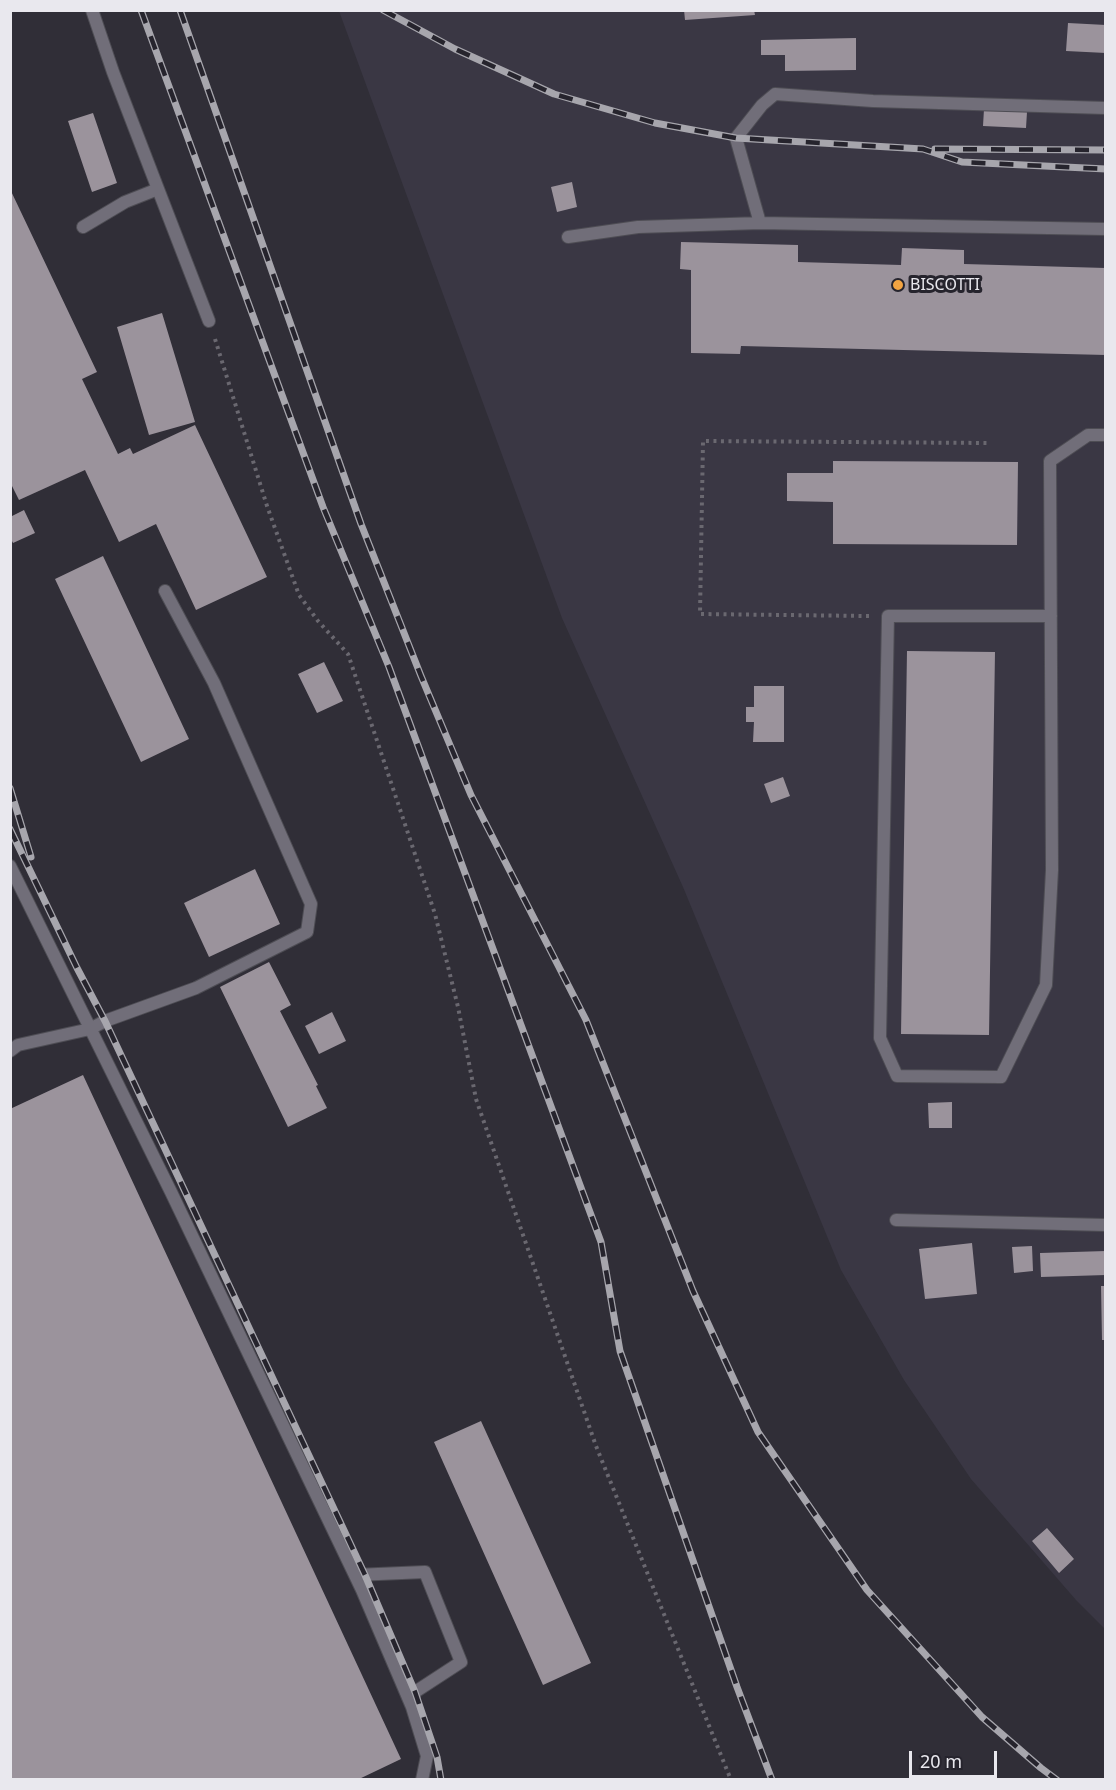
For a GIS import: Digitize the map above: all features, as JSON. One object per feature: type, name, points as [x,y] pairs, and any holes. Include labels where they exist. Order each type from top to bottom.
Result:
[{"type":"lane","points":[[92,10],[113,72],[209,321]]},
{"type":"lane","points":[[760,223],[736,138],[762,105],[775,94],[873,101],[1106,108]]},
{"type":"lane","points":[[82,227],[125,202],[158,189]]},
{"type":"lane","points":[[568,237],[638,226],[760,223],[1106,229]]},
{"type":"lane","points":[[1051,616],[888,616],[880,1038],[897,1076],[1000,1077],[1046,985],[1052,870],[1051,616],[1050,461],[1088,435],[1106,435]]},
{"type":"lane","points":[[10,1051],[18,1045],[90,1029],[105,1021],[196,988],[307,932],[311,904],[214,683],[165,591]]},
{"type":"lane","points":[[10,866],[171,1192],[355,1575],[412,1707],[427,1756],[422,1779]]},
{"type":"lane","points":[[896,1220],[1106,1225]]},
{"type":"lane","points":[[355,1575],[425,1572],[460,1662],[415,1692],[412,1707]]},
{"type":"path","points":[[209,321],[276,535],[299,595],[318,621],[348,654],[435,914],[458,1007],[476,1099],[596,1446],[731,1779]]},
{"type":"path","points":[[888,616],[700,614],[703,441],[987,442]]},
{"type":"shaded area","points":[[339,11],[1105,11],[1105,1629],[1076,1600],[971,1479],[904,1380],[841,1270],[683,887],[562,618]]},
{"type":"building","points":[[684,10],[754,10],[755,15],[685,20]]},
{"type":"building","points":[[1068,23],[1106,25],[1106,53],[1066,51]]},
{"type":"building","points":[[856,38],[856,70],[785,71],[785,55],[761,55],[761,40]]},
{"type":"building","points":[[984,109],[1027,112],[1026,128],[983,126]]},
{"type":"building","points":[[93,113],[117,183],[92,192],[68,121]]},
{"type":"building","points":[[572,182],[577,207],[557,212],[551,187]]},
{"type":"building","points":[[10,189],[97,372],[82,379],[118,454],[130,448],[133,454],[195,425],[267,577],[196,610],[156,524],[119,542],[85,470],[19,500],[10,482]]},
{"type":"building","name":"BISCOTTI","points":[[681,242],[798,245],[798,262],[901,265],[902,248],[964,250],[964,264],[1106,268],[1106,355],[741,346],[740,354],[691,353],[691,270],[680,269]]},
{"type":"building","points":[[162,313],[195,422],[149,435],[117,327]]},
{"type":"building","points":[[833,461],[1018,462],[1017,545],[833,544],[833,502],[787,501],[787,473],[833,473]]},
{"type":"building","points":[[24,510],[35,533],[13,543],[10,537],[10,517]]},
{"type":"building","points":[[103,556],[189,739],[141,762],[55,579]]},
{"type":"building","points":[[907,651],[995,652],[989,1035],[901,1034]]},
{"type":"building","points":[[324,662],[343,701],[317,713],[298,674]]},
{"type":"building","points":[[754,686],[784,686],[784,742],[753,742],[754,722],[746,722],[746,707],[754,707]]},
{"type":"building","points":[[783,777],[790,796],[771,803],[764,784]]},
{"type":"building","points":[[255,869],[280,924],[209,957],[184,903]]},
{"type":"building","points":[[269,962],[291,1005],[280,1011],[318,1085],[316,1086],[327,1108],[288,1127],[220,987]]},
{"type":"building","points":[[332,1012],[346,1041],[319,1054],[305,1026]]},
{"type":"building","points":[[83,1075],[401,1759],[357,1780],[10,1780],[10,1109]]},
{"type":"building","points":[[952,1102],[952,1128],[929,1128],[928,1103]]},
{"type":"building","points":[[972,1243],[977,1294],[925,1299],[919,1249]]},
{"type":"building","points":[[1032,1246],[1033,1271],[1014,1273],[1012,1247]]},
{"type":"building","points":[[1106,1251],[1106,1275],[1041,1277],[1040,1253]]},
{"type":"building","points":[[1101,1286],[1106,1286],[1106,1340],[1102,1340]]},
{"type":"building","points":[[481,1421],[591,1663],[543,1685],[434,1442]]},
{"type":"building","points":[[1047,1528],[1074,1559],[1059,1573],[1032,1541]]},
{"type":"railway","points":[[141,10],[323,507],[389,667],[601,1242],[620,1351],[737,1687],[772,1780]]},
{"type":"railway","points":[[180,10],[361,524],[421,676],[471,795],[586,1020],[693,1291],[758,1432],[867,1590],[982,1717],[1057,1780]]},
{"type":"railway","points":[[383,10],[455,49],[554,94],[655,123],[736,138],[923,149],[962,162],[1106,169]]},
{"type":"railway","points":[[935,149],[1106,150]]},
{"type":"railway","points":[[10,788],[31,857]]},
{"type":"railway","points":[[10,829],[105,1021],[365,1575],[415,1692],[437,1757],[441,1780]]},
{"type":"place","name":"BISCOTTI","points":[[898,285]]}]
